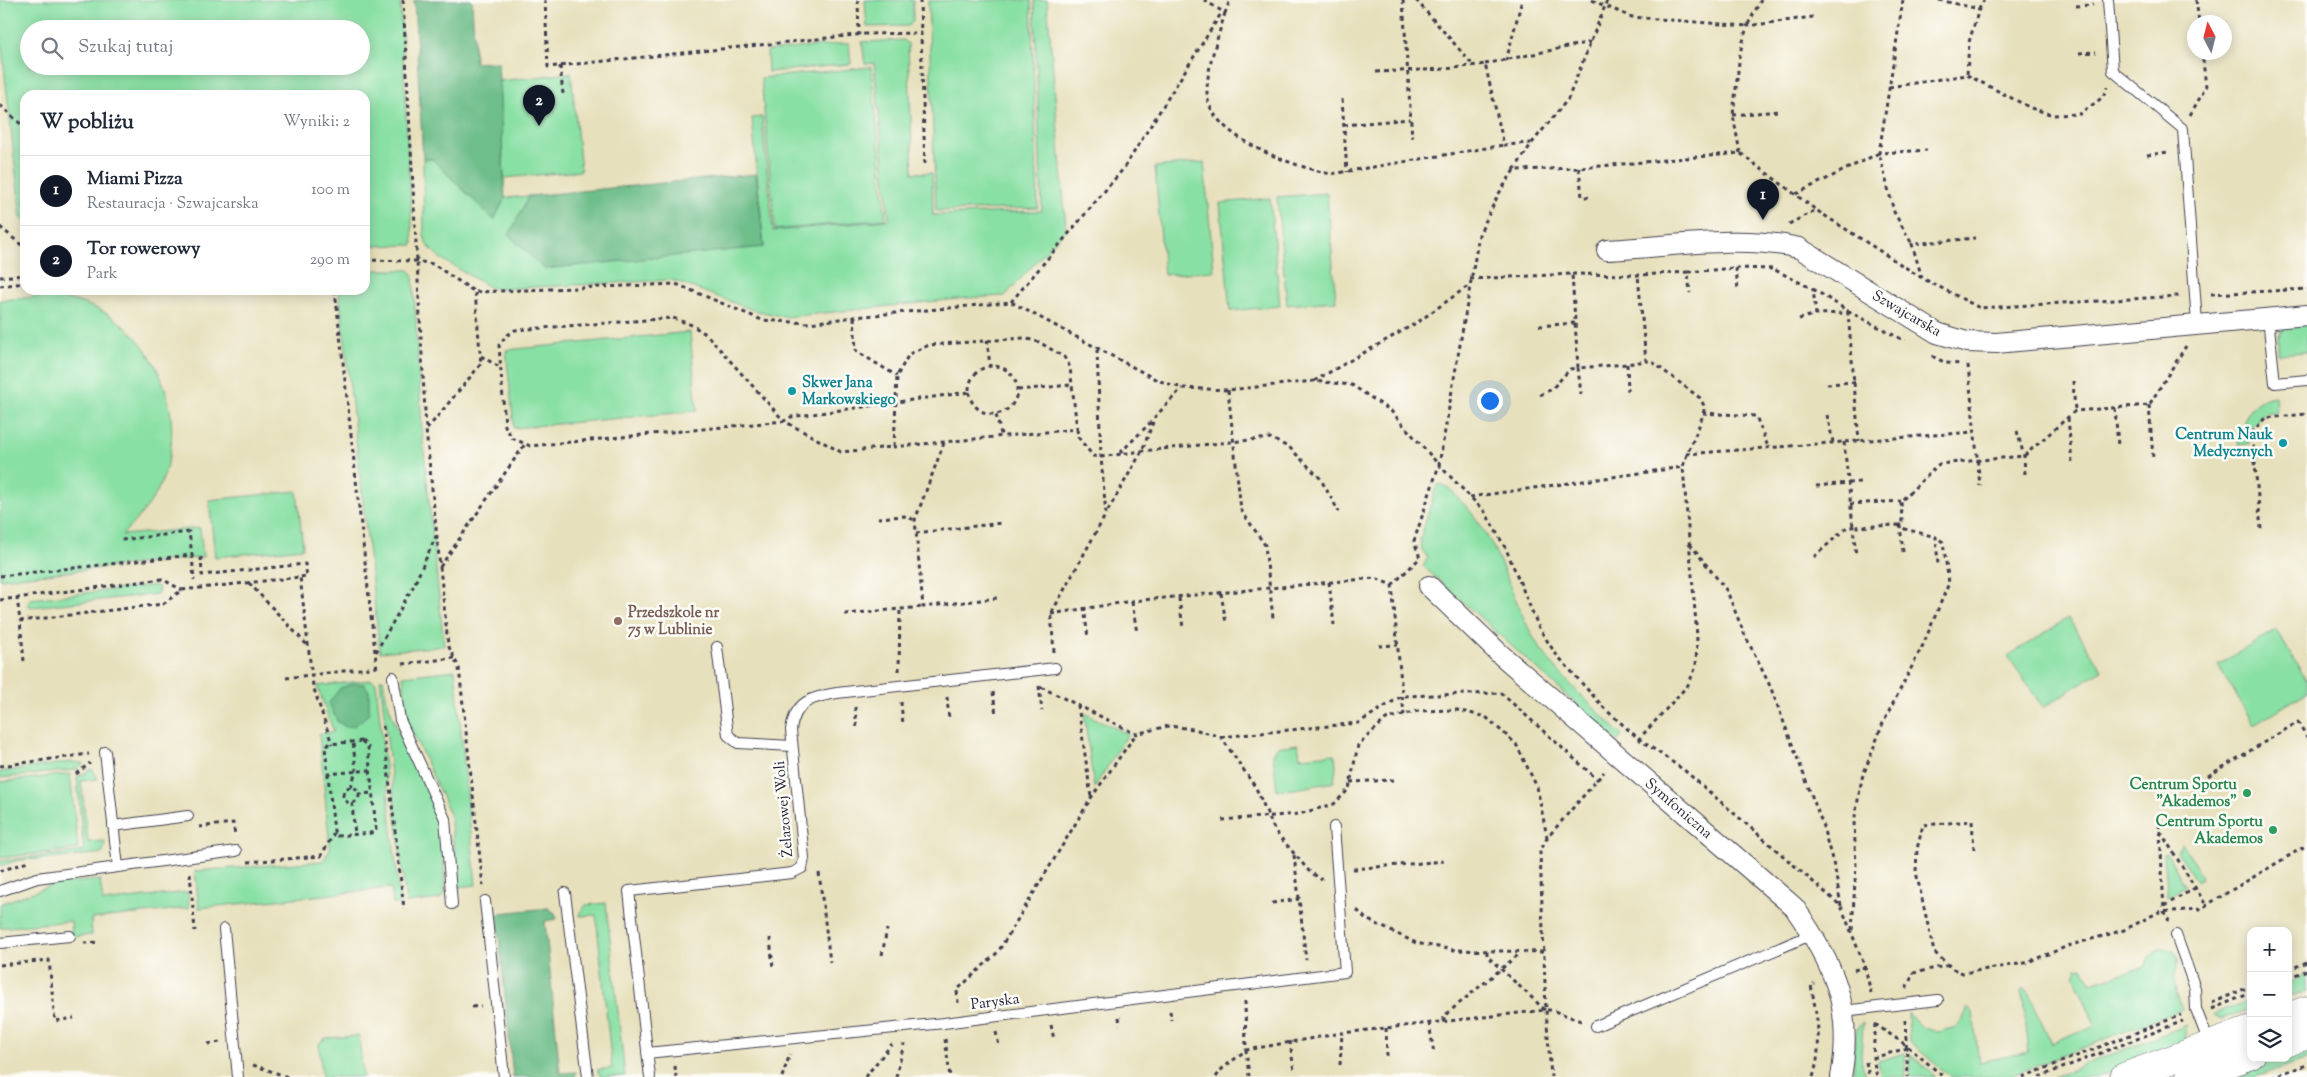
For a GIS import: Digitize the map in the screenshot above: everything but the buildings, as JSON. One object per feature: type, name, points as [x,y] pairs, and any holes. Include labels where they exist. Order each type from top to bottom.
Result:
[{"type":"street","name":"Szwajcarska","points":[[1608,250],[1751,241],[1798,248],[1937,333],[1968,342],[1996,343],[2197,323],[2307,315]]},
{"type":"street","name":"Symfoniczna","points":[[1429,586],[1500,654],[1794,907],[1813,934],[1829,964],[1843,1011],[1844,1058],[1841,1077]]},
{"type":"street","points":[[2292,1016],[2307,1010]]},
{"type":"street","points":[[2124,1077],[2247,1031]]},
{"type":"street","points":[[2292,1041],[2307,1035]]},
{"type":"street","points":[[2190,1077],[2247,1056]]},
{"type":"lane","points":[[2108,0],[2114,71],[2183,129],[2197,323]]},
{"type":"lane","points":[[2268,318],[2275,383],[2307,380]]},
{"type":"lane","points":[[717,647],[728,735],[738,743],[792,746]]},
{"type":"lane","name":"Żelazowej Woli","points":[[650,1077],[629,891],[792,874],[802,868],[804,858],[792,746],[793,719],[798,709],[806,701],[817,696],[1055,668]]},
{"type":"lane","points":[[393,677],[400,720],[445,819],[452,904]]},
{"type":"lane","points":[[105,752],[118,867]]},
{"type":"lane","points":[[113,826],[188,816]]},
{"type":"lane","points":[[1334,827],[1340,893]]},
{"type":"lane","points":[[0,891],[37,878],[236,851]]},
{"type":"lane","points":[[564,893],[588,1077]]},
{"type":"lane","name":"Paryska","points":[[647,1053],[944,1023],[1345,972],[1340,893]]},
{"type":"lane","points":[[484,901],[504,1077]]},
{"type":"lane","points":[[224,929],[238,1077]]},
{"type":"lane","points":[[1596,1026],[1813,934]]},
{"type":"lane","points":[[2176,935],[2195,988],[2197,1012],[2209,1044]]},
{"type":"lane","points":[[0,943],[70,936]]},
{"type":"lane","points":[[1843,1011],[1938,1000]]},
{"type":"path","points":[[403,0],[426,430],[448,645],[460,668],[484,901]]},
{"type":"path","points":[[545,0],[548,67],[859,35],[921,33]]},
{"type":"path","points":[[858,0],[859,35]]},
{"type":"path","points":[[920,0],[925,168]]},
{"type":"path","points":[[1204,0],[1223,13]]},
{"type":"path","points":[[1011,302],[1124,168],[1230,0]]},
{"type":"path","points":[[1403,0],[1412,138]]},
{"type":"path","points":[[1416,0],[1474,66]]},
{"type":"path","points":[[1506,61],[1522,0]]},
{"type":"path","points":[[1592,0],[1632,17],[1748,26],[1814,17]]},
{"type":"path","points":[[1514,170],[1532,143],[1568,99],[1607,0]]},
{"type":"path","points":[[1740,153],[1733,115],[1740,53],[1748,26],[1761,0]]},
{"type":"path","points":[[1903,0],[1879,153],[1894,212],[1912,244],[1922,278]]},
{"type":"path","points":[[1939,0],[1979,9]]},
{"type":"path","points":[[1967,75],[1969,42],[1979,9],[1984,0]]},
{"type":"path","points":[[2196,0],[2198,15]]},
{"type":"path","points":[[1223,13],[1206,93],[1212,114],[1221,125],[1261,149],[1309,169],[1331,174],[1504,145],[1532,143]]},
{"type":"path","points":[[1376,72],[1474,66],[1506,61],[1591,42]]},
{"type":"path","points":[[2183,129],[2206,87],[2203,60]]},
{"type":"path","points":[[1485,64],[1504,145]]},
{"type":"path","points":[[560,66],[563,94]]},
{"type":"path","points":[[1888,87],[1967,75],[2031,108],[2052,115],[2080,114],[2103,97],[2114,71]]},
{"type":"path","points":[[1342,100],[1347,172]]},
{"type":"path","points":[[0,104],[20,123]]},
{"type":"path","points":[[1733,115],[1779,111]]},
{"type":"path","points":[[1344,125],[1410,119]]},
{"type":"path","points":[[1796,194],[1879,153],[1927,150]]},
{"type":"path","points":[[2147,155],[2184,150]]},
{"type":"path","points":[[1579,168],[1582,197],[1590,197]]},
{"type":"path","points":[[0,227],[20,244]]},
{"type":"path","points":[[1912,244],[1975,238]]},
{"type":"path","points":[[370,260],[416,261],[433,264],[475,292],[676,284],[762,320],[810,323],[854,316],[1011,302],[1157,380],[1182,388],[1228,390],[1314,382],[1352,385],[1391,411],[1439,465],[1485,512],[1506,549],[1539,628],[1555,653],[1605,709],[1639,739],[1684,770],[1841,906]]},
{"type":"path","points":[[1736,268],[1738,290]]},
{"type":"path","points":[[1470,279],[1572,274],[1638,275],[1736,268],[1773,269],[1813,289],[1848,312],[1907,342]]},
{"type":"path","points":[[1688,272],[1690,293]]},
{"type":"path","points":[[1572,274],[1581,394]]},
{"type":"path","points":[[1638,275],[1646,361]]},
{"type":"path","points":[[0,278],[20,276]]},
{"type":"path","points":[[0,286],[20,284]]},
{"type":"path","points":[[1314,382],[1418,322],[1469,285]]},
{"type":"path","points":[[1813,289],[1816,314]]},
{"type":"path","points":[[426,430],[481,364],[475,292]]},
{"type":"path","points":[[336,295],[377,673]]},
{"type":"path","points":[[1799,319],[1816,314],[1848,312]]},
{"type":"path","points":[[1848,312],[1859,440]]},
{"type":"path","points":[[854,316],[856,352],[897,376]]},
{"type":"path","points":[[968,392],[894,404],[791,417],[784,421],[530,446],[512,438],[505,426],[499,345],[506,336],[515,330],[673,318],[692,324],[707,335],[784,421],[841,452],[1002,438],[1077,429]]},
{"type":"path","points":[[1539,326],[1575,323]]},
{"type":"path","points":[[894,446],[894,404],[897,376],[909,354],[929,346],[1024,338],[1039,342],[1064,357],[1070,367],[1078,437],[1093,456],[1101,457],[1270,438],[1290,448],[1320,478],[1339,512]]},
{"type":"path","points":[[987,340],[990,366]]},
{"type":"path","points":[[2153,458],[2149,405],[2186,346]]},
{"type":"path","points":[[1097,349],[1101,457],[1106,514]]},
{"type":"path","points":[[1924,351],[1946,363],[1969,365],[1980,486]]},
{"type":"path","points":[[480,355],[501,368]]},
{"type":"path","points":[[1470,497],[1683,467],[1704,406],[1700,398],[1651,361],[1570,369],[1552,389],[1540,396]]},
{"type":"path","points":[[1626,364],[1628,391]]},
{"type":"path","points":[[990,366],[1005,369],[1011,374],[1018,390],[1013,405],[1003,413],[996,415],[976,408],[968,392],[973,376],[983,368],[990,366]]},
{"type":"path","points":[[1850,504],[1901,501],[1939,464],[2024,456],[2075,410],[2073,381]]},
{"type":"path","points":[[1826,384],[1855,382]]},
{"type":"path","points":[[1018,390],[1072,385]]},
{"type":"path","points":[[1119,454],[1182,388]]},
{"type":"path","points":[[1228,390],[1241,510],[1265,545],[1273,618]]},
{"type":"path","points":[[2075,410],[2149,405]]},
{"type":"path","points":[[2115,408],[2118,446]]},
{"type":"path","points":[[1703,413],[1756,416],[1768,448]]},
{"type":"path","points":[[2261,529],[2252,433],[2265,418],[2307,414]]},
{"type":"path","points":[[996,415],[1002,438]]},
{"type":"path","points":[[1828,415],[1833,442]]},
{"type":"path","points":[[1059,694],[1051,614],[1142,451],[1155,418]]},
{"type":"path","points":[[2068,418],[2072,462]]},
{"type":"path","points":[[2017,431],[2024,456],[2025,475]]},
{"type":"path","points":[[1686,454],[1974,432]]},
{"type":"path","points":[[1844,442],[1856,556]]},
{"type":"path","points":[[922,607],[915,520],[944,443]]},
{"type":"path","points":[[440,567],[525,444]]},
{"type":"path","points":[[2254,458],[2261,458]]},
{"type":"path","points":[[1392,585],[1420,558],[1414,541],[1439,465]]},
{"type":"path","points":[[1816,486],[1860,482]]},
{"type":"path","points":[[1901,501],[1902,523],[1900,525],[1903,552]]},
{"type":"path","points":[[878,518],[904,516],[915,520]]},
{"type":"path","points":[[916,533],[1002,523]]},
{"type":"path","points":[[1814,557],[1847,527],[1900,525],[1905,529],[1936,537],[1943,542],[1948,583],[1923,645],[1882,723],[1862,778],[1854,822],[1856,866],[1852,931]]},
{"type":"path","points":[[121,540],[189,532],[194,580]]},
{"type":"path","points":[[375,653],[414,585],[437,534]]},
{"type":"path","points":[[1936,537],[1938,565]]},
{"type":"path","points":[[1689,543],[1727,591],[1743,632],[1770,686],[1821,820],[1835,870],[1841,906],[1865,967],[1874,1006],[1873,1058],[1877,1077]]},
{"type":"path","points":[[0,576],[192,555]]},
{"type":"path","points":[[20,621],[163,604],[182,590],[307,576],[305,564],[202,575],[201,557]]},
{"type":"path","points":[[300,577],[313,686],[332,744]]},
{"type":"path","points":[[1051,614],[1084,607],[1132,601],[1179,598],[1269,587],[1375,578],[1392,585]]},
{"type":"path","points":[[0,600],[162,579],[182,590]]},
{"type":"path","points":[[1329,582],[1334,625]]},
{"type":"path","points":[[248,583],[308,646]]},
{"type":"path","points":[[1392,585],[1404,715]]},
{"type":"path","points":[[1221,593],[1226,623]]},
{"type":"path","points":[[17,597],[24,661]]},
{"type":"path","points":[[845,614],[997,598]]},
{"type":"path","points":[[1179,598],[1183,628]]},
{"type":"path","points":[[1132,601],[1136,633]]},
{"type":"path","points":[[1084,607],[1088,638]]},
{"type":"path","points":[[1379,646],[1398,645]]},
{"type":"path","points":[[395,665],[454,658]]},
{"type":"path","points":[[286,678],[386,666]]},
{"type":"path","points":[[1039,686],[1042,711]]},
{"type":"path","points":[[1030,687],[1039,686],[1059,694],[1136,734]]},
{"type":"path","points":[[987,692],[1002,690]]},
{"type":"path","points":[[993,691],[996,715]]},
{"type":"path","points":[[950,1077],[944,1023],[958,1003],[957,990],[998,952],[1091,798],[1136,734],[1168,726],[1194,729],[1221,737],[1358,723],[1402,696],[1500,693],[1598,780]]},
{"type":"path","points":[[937,697],[955,695]]},
{"type":"path","points":[[946,696],[950,720]]},
{"type":"path","points":[[891,701],[910,699]]},
{"type":"path","points":[[855,704],[857,730]]},
{"type":"path","points":[[1078,704],[1091,798]]},
{"type":"path","points":[[1222,820],[1299,814],[1334,804],[1349,789],[1358,745],[1386,719],[1418,711],[1458,710],[1486,717],[1516,744],[1537,787],[1547,838]]},
{"type":"path","points":[[383,719],[404,909]]},
{"type":"path","points":[[2208,776],[2298,722],[2307,737]]},
{"type":"path","points":[[1221,737],[1256,788],[1275,832],[1308,871],[1340,893],[1366,919],[1416,943],[1454,950],[1543,952]]},
{"type":"path","points":[[352,803],[346,801],[343,794],[345,790],[351,787],[356,771],[353,742]]},
{"type":"path","points":[[353,742],[366,743],[376,830],[371,833],[340,836],[334,834],[324,751],[327,745],[353,742]]},
{"type":"path","points":[[0,766],[105,752]]},
{"type":"path","points":[[327,774],[370,770]]},
{"type":"path","points":[[1350,782],[1394,780]]},
{"type":"path","points":[[351,787],[358,794],[357,800],[352,803]]},
{"type":"path","points":[[358,794],[373,793]]},
{"type":"path","points":[[352,803],[355,835]]},
{"type":"path","points":[[2158,816],[2164,911]]},
{"type":"path","points":[[1974,849],[1972,821],[1923,825],[1917,849],[1917,883],[1934,952],[1958,972],[2025,964],[2071,945],[2124,930],[2152,915],[2164,911],[2200,909],[2307,845]]},
{"type":"path","points":[[2160,831],[2206,905]]},
{"type":"path","points":[[1294,854],[1306,966]]},
{"type":"path","points":[[1338,870],[1444,861]]},
{"type":"path","points":[[190,868],[196,931]]},
{"type":"path","points":[[818,871],[830,962]]},
{"type":"path","points":[[2164,906],[2195,888]]},
{"type":"path","points":[[1272,903],[1299,899]]},
{"type":"path","points":[[882,955],[887,929]]},
{"type":"path","points":[[770,938],[773,968]]},
{"type":"path","points":[[1487,951],[1487,956],[1546,1010],[1551,1077]]},
{"type":"path","points":[[1444,1021],[1444,1016],[1518,955],[1519,952]]},
{"type":"path","points":[[0,965],[49,960],[55,1021],[74,1018]]},
{"type":"path","points":[[2292,968],[2307,962]]},
{"type":"path","points":[[2292,976],[2307,970]]},
{"type":"path","points":[[2039,1077],[2197,1012],[2247,988]]},
{"type":"path","points":[[2023,1077],[2247,994]]},
{"type":"path","points":[[958,1003],[968,1002]]},
{"type":"path","points":[[1170,1010],[1171,1020]]},
{"type":"path","points":[[1216,1077],[1222,1069],[1246,1050],[1290,1041],[1342,1033],[1546,1010]]},
{"type":"path","points":[[1119,1016],[1120,1026]]},
{"type":"path","points":[[1429,1023],[1434,1054]]},
{"type":"path","points":[[1875,1024],[1906,1045],[1944,1077]]},
{"type":"path","points":[[1051,1025],[1054,1040]]},
{"type":"path","points":[[1386,1028],[1387,1059]]},
{"type":"path","points":[[995,1032],[999,1046]]},
{"type":"path","points":[[1340,1065],[1342,1033]]},
{"type":"path","points":[[1290,1041],[1294,1071]]},
{"type":"path","points":[[896,1077],[904,1043]]},
{"type":"path","points":[[865,1077],[893,1044]]},
{"type":"path","points":[[1873,1058],[1907,1048]]},
{"type":"path","points":[[782,1077],[792,1050]]},
{"type":"path","points":[[1246,1050],[1249,1076]]},
{"type":"path","points":[[236,1059],[288,1077]]},
{"type":"path","points":[[2271,1077],[2307,1065]]},
{"type":"green space","points":[[0,0],[400,0],[413,245],[370,246],[370,90],[20,90],[20,209],[0,31]]},
{"type":"green space","points":[[414,0],[472,0],[475,63],[498,62],[505,198],[494,220],[432,159],[423,159]]},
{"type":"green space","points":[[865,0],[913,0],[913,22],[908,26],[867,27]]},
{"type":"green space","points":[[1031,0],[1038,208],[936,211],[928,1]]},
{"type":"green space","points":[[1034,0],[1047,0],[1066,229],[1005,296],[967,298],[786,317],[753,310],[672,280],[497,289],[489,287],[440,258],[427,245],[424,235],[423,159],[432,159],[494,219],[505,198],[529,196],[510,235],[764,247],[752,118],[762,117],[773,231],[889,220],[874,63],[865,64],[862,42],[904,40],[908,44],[913,173],[932,173],[933,215],[1042,211]]},
{"type":"green space","points":[[849,43],[851,64],[768,72],[767,51]]},
{"type":"green space","points":[[871,67],[886,219],[775,230],[761,78]]},
{"type":"green space","points":[[571,73],[581,171],[504,178],[499,81]]},
{"type":"green space","points":[[1204,162],[1214,271],[1164,275],[1155,167]]},
{"type":"green space","points":[[756,174],[764,247],[544,269],[509,235],[529,196]]},
{"type":"green space","points":[[1327,193],[1336,301],[1287,305],[1277,197]]},
{"type":"green space","points":[[1270,198],[1280,306],[1230,311],[1220,203]]},
{"type":"green space","points":[[370,270],[409,270],[413,274],[422,432],[444,646],[380,652],[340,295],[370,295]]},
{"type":"green space","points":[[46,296],[91,306],[104,312],[124,326],[141,344],[154,364],[164,386],[170,409],[172,434],[169,458],[162,481],[154,496],[145,510],[122,535],[200,528],[203,557],[0,579],[0,300]]},
{"type":"green space","points":[[2307,322],[2307,352],[2278,354],[2278,338],[2283,327]]},
{"type":"green space","points":[[690,332],[697,411],[514,428],[506,350]]},
{"type":"green space","points":[[2275,396],[2276,412],[2264,413],[2248,430],[2249,444],[2238,445],[2245,420],[2253,406],[2266,398]]},
{"type":"green space","points":[[1440,484],[1452,491],[1482,528],[1492,545],[1523,616],[1539,646],[1573,687],[1622,735],[1618,742],[1423,566],[1428,558],[1422,550],[1420,540],[1436,487]]},
{"type":"green space","points":[[297,491],[303,548],[215,557],[209,500]]},
{"type":"green space","points":[[156,585],[159,589],[157,594],[32,607],[27,605],[31,599]]},
{"type":"green space","points":[[2068,618],[2102,670],[2043,708],[2008,656]]},
{"type":"green space","points":[[2276,630],[2307,681],[2307,692],[2254,725],[2218,665]]},
{"type":"green space","points":[[455,670],[476,885],[458,887],[450,814],[408,722],[403,676]]},
{"type":"green space","points":[[380,679],[383,679],[392,716],[399,733],[425,784],[441,827],[445,892],[440,899],[406,903]]},
{"type":"green space","points":[[372,680],[376,683],[400,904],[393,904],[391,888],[199,908],[195,871],[323,861],[330,849],[319,734],[334,732],[317,686]]},
{"type":"green space","points":[[353,684],[364,684],[369,691],[369,714],[354,726],[346,727],[337,721],[329,703],[340,688]]},
{"type":"green space","points":[[1084,713],[1128,734],[1094,788]]},
{"type":"green space","points":[[1298,744],[1300,757],[1335,754],[1334,782],[1295,789],[1277,790],[1273,754],[1277,747]]},
{"type":"green space","points":[[70,762],[84,763],[75,770],[0,778],[0,772]]},
{"type":"green space","points":[[92,769],[98,779],[81,781],[88,842],[105,841],[103,853],[19,860],[0,866],[0,861],[84,851],[77,777]]},
{"type":"green space","points":[[70,774],[78,849],[0,858],[0,782]]},
{"type":"green space","points":[[2182,843],[2202,877],[2196,881],[2177,851]]},
{"type":"green space","points":[[2167,853],[2185,886],[2168,897],[2164,854]]},
{"type":"green space","points":[[100,880],[103,902],[188,892],[189,908],[91,919],[92,935],[72,937],[71,921],[0,928],[0,904],[58,883]]},
{"type":"green space","points":[[606,903],[625,1076],[601,1077],[597,1070],[612,1068],[596,915],[580,916],[580,912],[586,905]]},
{"type":"green space","points":[[548,908],[555,913],[557,919],[545,921],[560,1073],[576,1072],[575,1077],[513,1077],[497,915],[500,913]]},
{"type":"green space","points":[[2163,948],[2176,953],[2178,957],[2174,982],[2183,1009],[2007,1077],[1951,1077],[1909,1042],[1908,1013],[1922,1027],[1937,1032],[1956,1027],[1962,1021],[1968,1008],[1973,1013],[1979,1062],[2029,1052],[2022,991],[2024,989],[2028,991],[2051,1043],[2095,1025],[2074,975],[2077,968],[2083,967],[2091,983],[2146,966],[2152,954]]},
{"type":"green space","points":[[2307,974],[2307,991],[2292,996],[2292,981]]},
{"type":"green space","points":[[2247,1001],[2247,1010],[2221,1019],[2213,1015]]},
{"type":"green space","points":[[1863,1022],[1861,1057],[1865,1077],[1853,1077],[1855,1039],[1859,1026]]},
{"type":"green space","points":[[2187,1025],[2184,1040],[2180,1046],[2098,1077],[2053,1077]]},
{"type":"green space","points":[[359,1036],[363,1077],[322,1077],[319,1043],[326,1038]]},
{"type":"green space","points":[[2307,1042],[2307,1059],[2255,1077],[2205,1077],[2247,1062],[2292,1062],[2292,1047]]},
{"type":"green space","points":[[1905,1053],[1906,1077],[1881,1077],[1878,1061]]},
{"type":"green space","points":[[1910,1054],[1936,1077],[1910,1077]]},
{"type":"place","name":"Tor rowerowy","points":[[539,126]]},
{"type":"place","name":"Miami Pizza","points":[[1763,220]]},
{"type":"place","name":"Skwer Jana Markowskiego","points":[[792,391]]},
{"type":"place","name":"Centrum Nauk Medycznych","points":[[2283,443]]},
{"type":"place","name":"Przedszkole nr 75 w Lublinie","points":[[618,621]]},
{"type":"place","name":"Centrum Sportu \"Akademos\"","points":[[2247,793]]},
{"type":"place","name":"Centrum Sportu Akademos","points":[[2273,830]]}]
